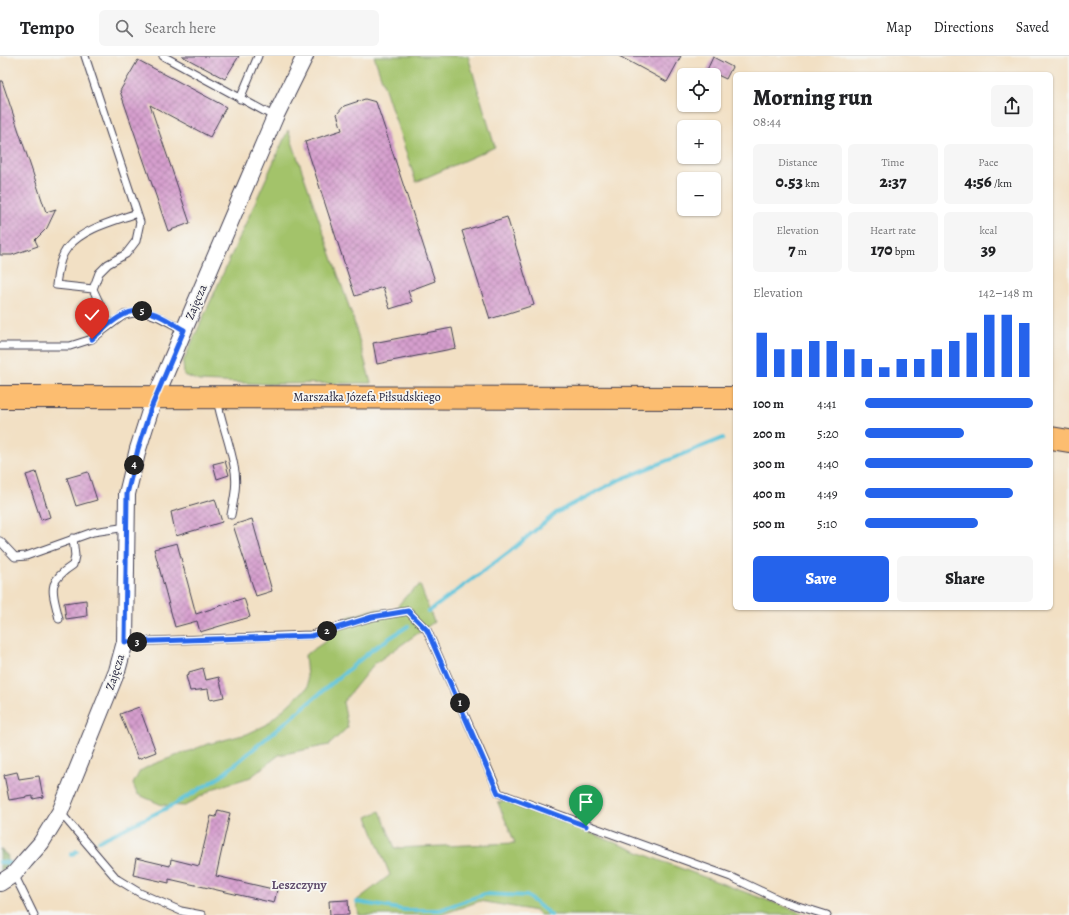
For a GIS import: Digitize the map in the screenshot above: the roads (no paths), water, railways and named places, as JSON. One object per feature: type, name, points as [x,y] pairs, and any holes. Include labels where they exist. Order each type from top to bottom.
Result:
[{"type":"highway","name":"Marszałka Józefa Piłsudskiego","points":[[0,397],[156,396],[733,398]]},
{"type":"highway","points":[[1053,425],[1069,428]]},
{"type":"highway","points":[[1053,438],[1069,442]]},
{"type":"street","name":"Zajęcza","points":[[0,883],[14,874],[41,843],[60,812],[114,678],[125,642],[127,494],[138,449],[156,396],[184,330],[275,117],[305,56]]},
{"type":"lane","points":[[85,56],[140,222],[136,241],[126,254],[108,264],[99,273],[92,289],[109,324]]},
{"type":"lane","points":[[163,56],[275,117]]},
{"type":"lane","points":[[240,99],[258,56]]},
{"type":"lane","points":[[92,289],[56,285],[59,265],[68,247],[85,233],[137,213]]},
{"type":"lane","points":[[0,346],[70,346],[92,339],[109,324],[124,315],[143,311],[159,316],[184,330]]},
{"type":"lane","points":[[216,397],[220,420],[235,467],[236,486],[232,516]]},
{"type":"lane","points":[[0,540],[15,556],[33,554],[73,538],[93,532],[127,527]]},
{"type":"lane","points":[[59,619],[53,585],[57,577],[73,565],[75,556],[73,538]]},
{"type":"lane","points":[[125,642],[311,636],[372,617],[408,611],[427,630],[498,793],[731,877],[782,901],[827,915]]},
{"type":"lane","points":[[60,812],[82,836],[117,879],[140,893],[181,911],[202,915]]},
{"type":"lane","points":[[14,874],[34,915]]},
{"type":"waterway","points":[[428,612],[509,552],[556,513],[619,480],[723,438]]},
{"type":"waterway","points":[[99,841],[173,805],[220,777],[373,649],[408,626]]},
{"type":"waterway","points":[[71,855],[77,851]]},
{"type":"waterway","points":[[0,862],[9,863]]},
{"type":"waterway","points":[[357,902],[405,910],[440,910],[485,894],[527,896],[551,915]]},
{"type":"district","name":"Leszczyny","points":[[299,884]]}]
